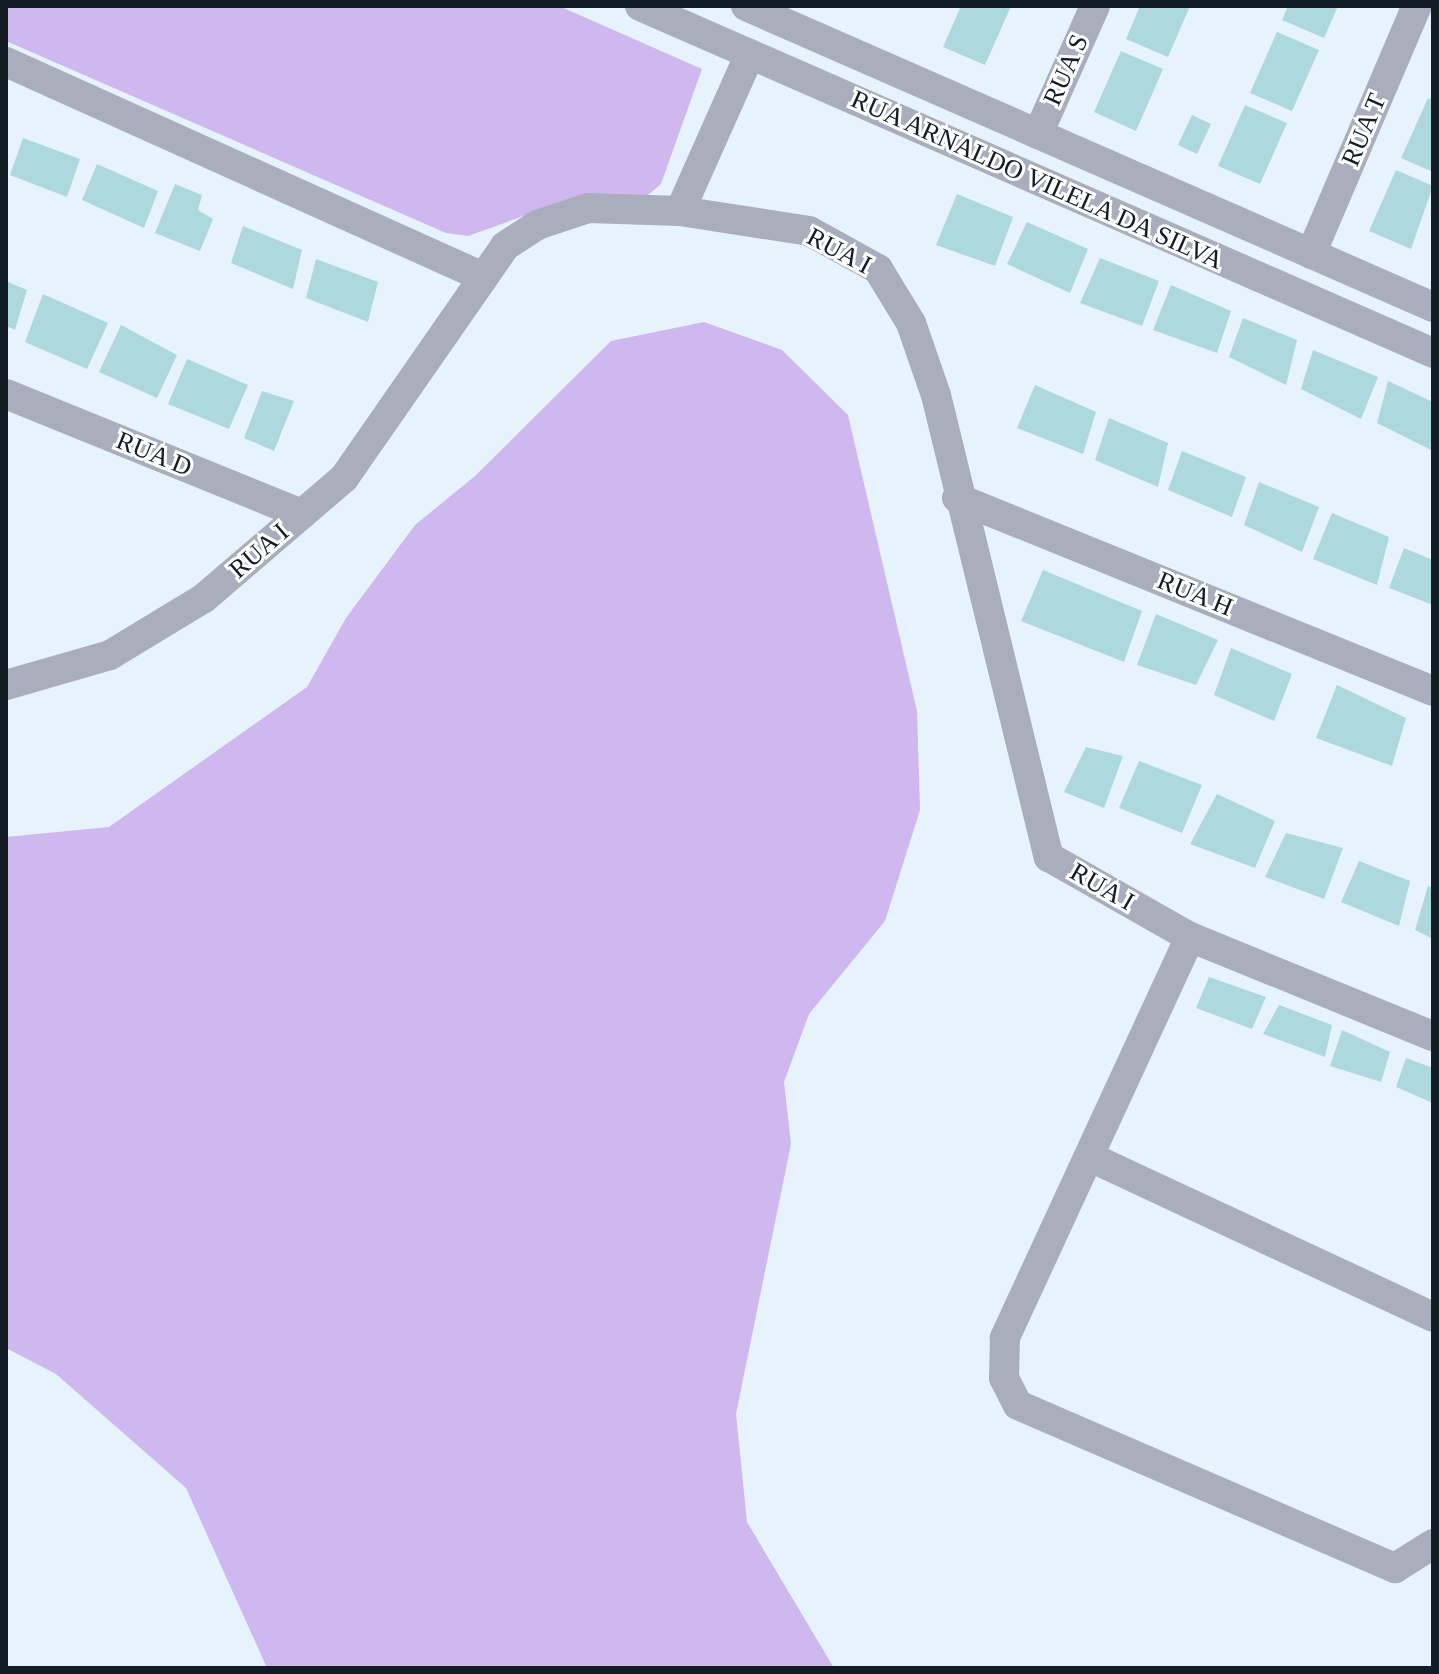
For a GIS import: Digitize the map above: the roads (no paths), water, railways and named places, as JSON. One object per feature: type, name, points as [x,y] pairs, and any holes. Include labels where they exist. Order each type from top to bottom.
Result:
[{"type":"street","name":"RUA ARNALDO VILELA DA SILVA","points":[[640,6],[1433,353]]},
{"type":"street","name":"RUA S","points":[[1038,134],[1095,6]]},
{"type":"street","name":"RUA T","points":[[1311,254],[1417,6]]},
{"type":"street","name":"RUA ARNALDO VILELA DA SILVA","points":[[761,9],[1433,307]]},
{"type":"street","points":[[680,211],[750,54]]},
{"type":"street","points":[[6,62],[483,277]]},
{"type":"street","name":"RUA I","points":[[6,685],[110,655],[204,598],[344,478],[505,246],[588,208],[680,211],[809,231],[878,269],[921,352],[1049,857],[1190,937],[1433,1036]]},
{"type":"street","name":"RUA D","points":[[6,394],[302,514]]},
{"type":"street","name":"RUA H","points":[[957,498],[1433,691]]},
{"type":"street","points":[[1190,937],[1005,1338],[1004,1378],[1018,1405],[1395,1568],[1433,1544]]},
{"type":"street","points":[[1090,1157],[1433,1317]]}]
